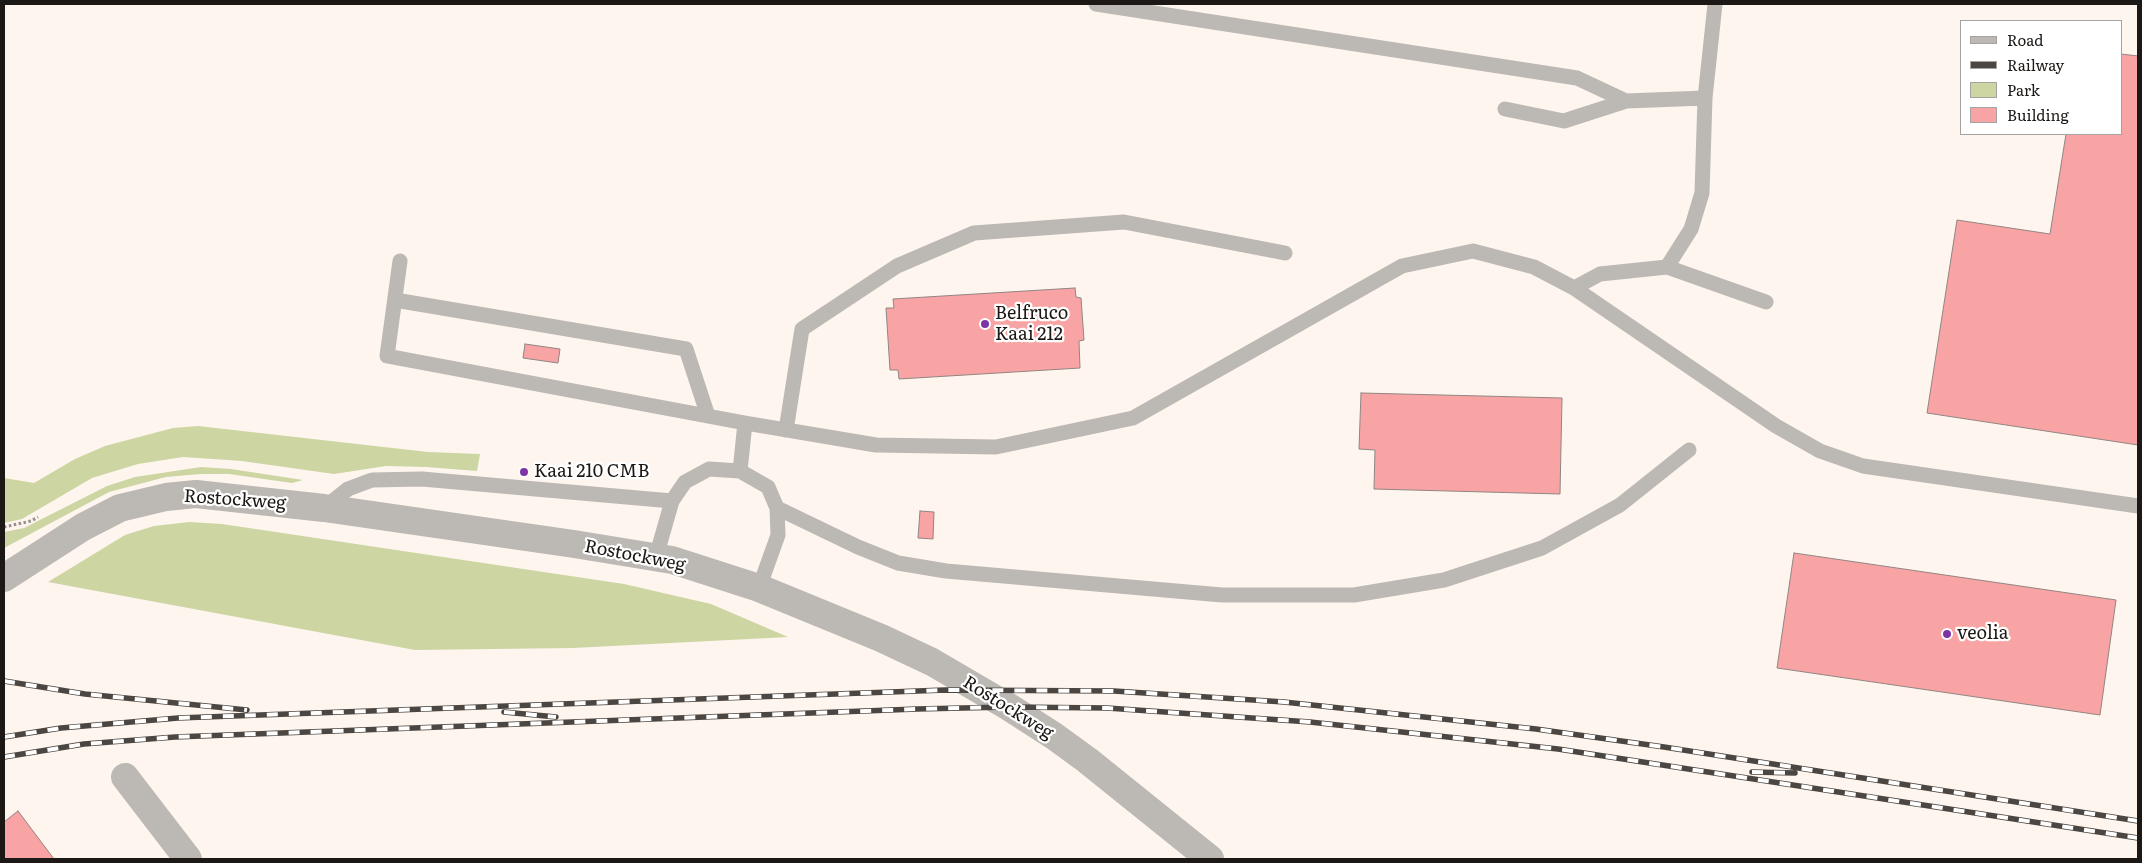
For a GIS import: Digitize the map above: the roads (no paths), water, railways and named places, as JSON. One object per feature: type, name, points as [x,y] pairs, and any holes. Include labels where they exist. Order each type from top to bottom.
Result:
[{"type":"street","name":"Rostockweg","points":[[4,578],[83,527],[120,508],[166,497],[196,494],[324,508],[672,560],[759,588],[881,638],[932,662],[1009,707],[1087,760],[1210,859]]},
{"type":"street","points":[[125,777],[188,859]]},
{"type":"lane","points":[[1096,4],[1578,78],[1626,101]]},
{"type":"lane","points":[[1667,267],[1691,229],[1702,193],[1705,98],[1716,4]]},
{"type":"lane","points":[[1506,109],[1564,121],[1626,101],[1705,98]]},
{"type":"lane","points":[[786,430],[802,328],[897,266],[974,233],[1124,222],[1285,253]]},
{"type":"lane","points":[[400,261],[387,356],[745,423],[876,445],[996,446],[1133,418],[1402,266],[1473,251],[1534,267],[1574,288],[1776,426],[1820,451],[1863,466],[2138,506]]},
{"type":"lane","points":[[1574,288],[1600,274],[1667,267],[1766,302]]},
{"type":"lane","points":[[395,300],[686,349],[708,416]]},
{"type":"lane","points":[[740,471],[745,423]]},
{"type":"lane","points":[[777,508],[858,547],[898,563],[946,571],[1222,595],[1354,595],[1444,580],[1542,548],[1620,505],[1689,450]]},
{"type":"lane","points":[[656,557],[672,501],[685,482],[709,469],[740,471],[768,487],[777,508],[778,535],[759,588]]},
{"type":"lane","points":[[324,508],[348,489],[372,480],[422,479],[672,501]]},
{"type":"railway","points":[[4,681],[85,694],[247,710]]},
{"type":"railway","points":[[4,737],[61,728],[178,718],[945,690],[1114,691],[1284,702],[1536,729],[1664,747],[2138,821]]},
{"type":"railway","points":[[4,757],[84,744],[175,737],[917,709],[1009,707],[1107,708],[1310,722],[1558,749],[2138,838]]},
{"type":"railway","points":[[504,712],[556,717]]},
{"type":"railway","points":[[1752,772],[1795,773]]},
{"type":"place","name":"Belfruco Kaai 212","points":[[985,324]]},
{"type":"place","name":"Kaai 210 CMB","points":[[524,472]]},
{"type":"place","name":"veolia","points":[[1947,634]]}]
